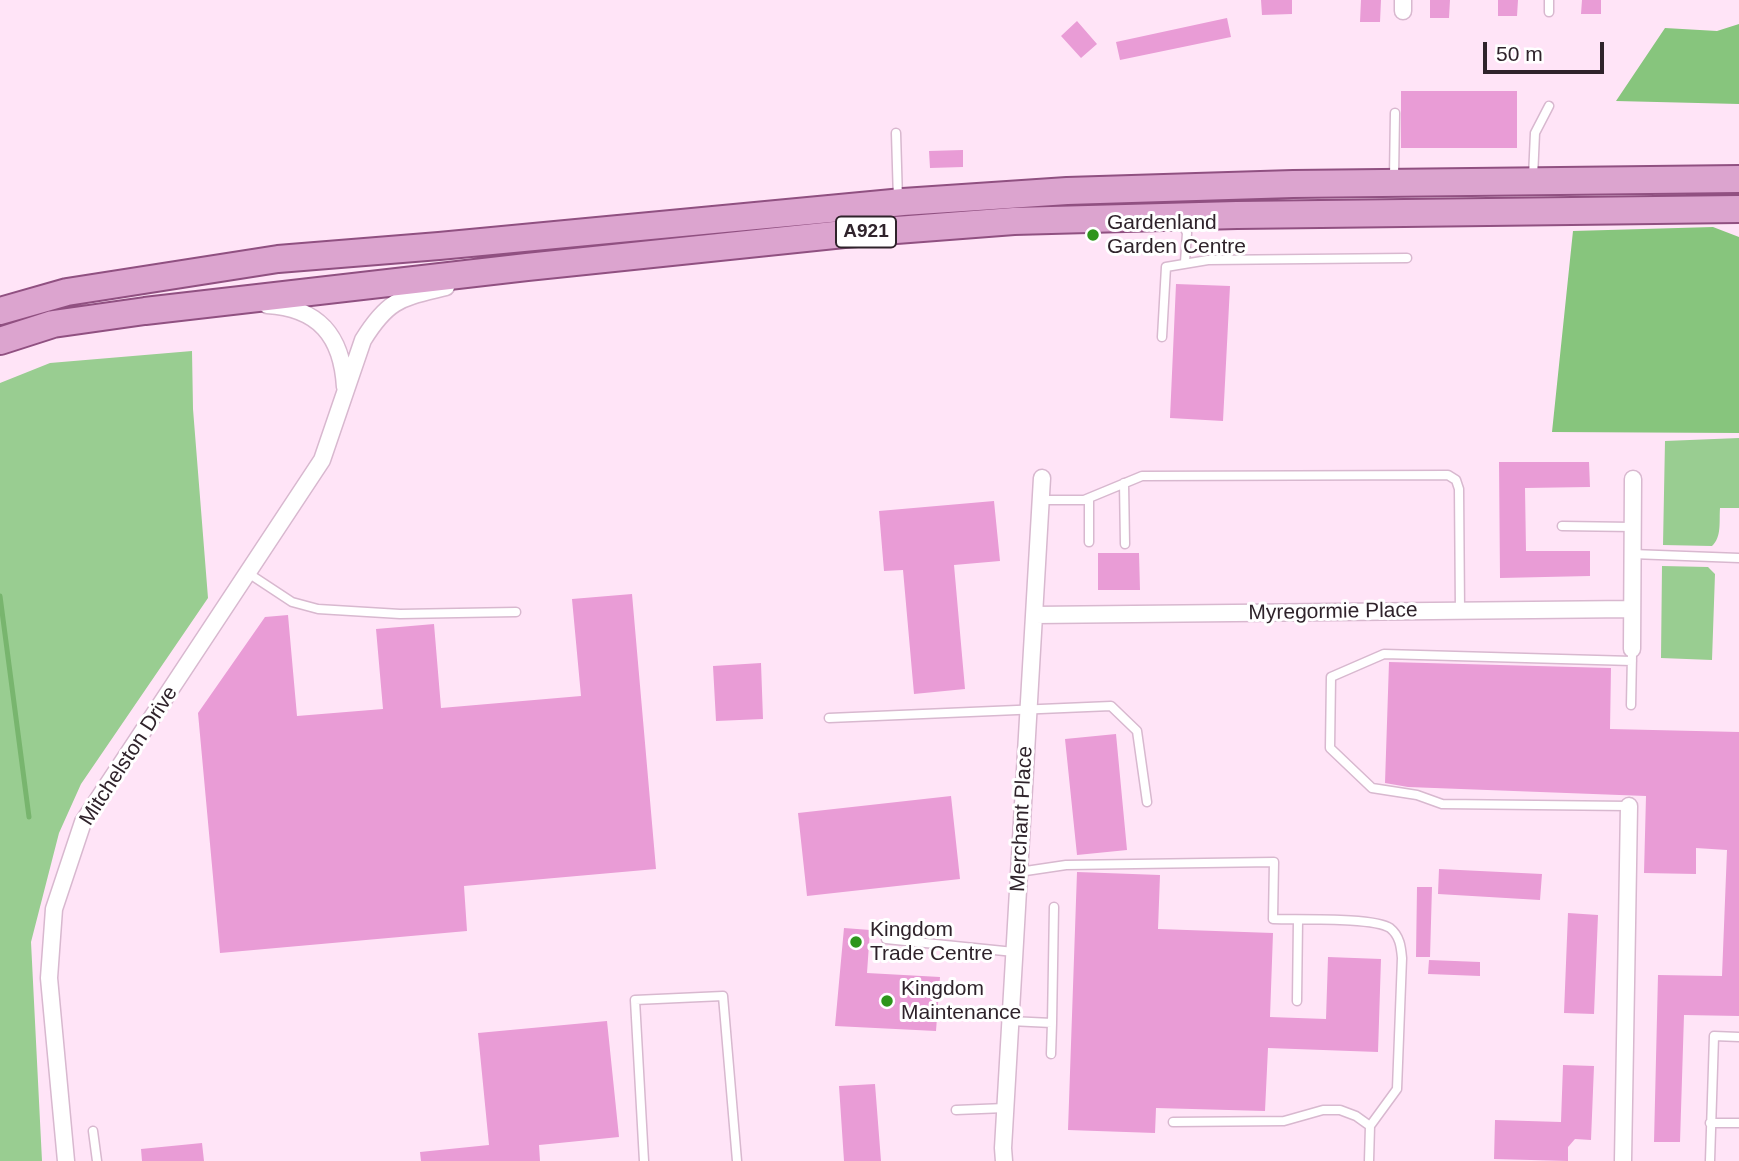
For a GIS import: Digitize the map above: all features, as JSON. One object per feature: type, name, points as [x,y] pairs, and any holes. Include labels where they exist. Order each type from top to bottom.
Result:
[{"type":"main road","name":"A921","points":[[0,311],[67,292],[278,259],[439,247],[898,203],[1080,191],[1739,179]]},
{"type":"main road","name":"A921","points":[[0,341],[53,324],[145,311],[527,267],[857,233],[1014,221],[1183,226],[1220,221],[1739,209]]},
{"type":"street","name":"Mitchelston Drive","points":[[66,1161],[50,978],[54,909],[83,822],[322,460],[363,340],[384,310],[404,297],[527,267]]},
{"type":"street","points":[[145,311],[263,305],[297,310],[315,319],[332,335],[342,361],[346,393]]},
{"type":"street","name":"Merchant Place","points":[[1004,1161],[1042,478]]},
{"type":"street","points":[[1632,655],[1633,479]]},
{"type":"street","name":"Myregormie Place","points":[[1034,615],[1632,609]]},
{"type":"street","points":[[1623,1161],[1629,806]]},
{"type":"lane","points":[[1549,0],[1549,12]]},
{"type":"lane","points":[[1534,183],[1535,133],[1549,106]]},
{"type":"lane","points":[[1394,184],[1395,113]]},
{"type":"lane","points":[[896,133],[898,203]]},
{"type":"lane","points":[[1183,226],[1185,262]]},
{"type":"lane","points":[[1162,337],[1167,267],[1208,260],[1407,258]]},
{"type":"lane","points":[[1040,500],[1084,500],[1142,475],[1448,475],[1456,480],[1459,489],[1460,611]]},
{"type":"lane","points":[[1125,483],[1125,544]]},
{"type":"lane","points":[[1089,498],[1089,542]]},
{"type":"lane","points":[[1562,526],[1633,527]]},
{"type":"lane","points":[[1632,554],[1739,558]]},
{"type":"lane","points":[[248,573],[292,603],[318,609],[400,614],[516,612]]},
{"type":"lane","points":[[1629,806],[1442,804],[1417,795],[1371,788],[1330,748],[1331,677],[1384,654],[1632,655],[1631,705]]},
{"type":"lane","points":[[829,718],[1111,706],[1137,731],[1147,802]]},
{"type":"lane","points":[[1019,872],[1066,865],[1275,862],[1273,919],[1374,922],[1390,928],[1400,941],[1402,958],[1398,1088],[1370,1126],[1369,1161]]},
{"type":"lane","points":[[1051,1054],[1054,907]]},
{"type":"lane","points":[[1297,1001],[1298,920]]},
{"type":"lane","points":[[886,939],[1014,952]]},
{"type":"lane","points":[[644,1161],[635,1000],[701,996],[723,996],[737,1161]]},
{"type":"lane","points":[[1010,1021],[1052,1023]]},
{"type":"lane","points":[[1710,1161],[1714,1036],[1739,1037]]},
{"type":"lane","points":[[956,1110],[1005,1108]]},
{"type":"lane","points":[[1173,1122],[1284,1121],[1323,1110],[1340,1110],[1356,1116],[1370,1126]]},
{"type":"lane","points":[[1710,1123],[1739,1123]]},
{"type":"lane","points":[[93,1131],[97,1161]]},
{"type":"green space","points":[[1739,24],[1739,104],[1616,101],[1665,28],[1717,31]]},
{"type":"green space","points":[[1713,227],[1739,237],[1739,433],[1552,432],[1573,231]]},
{"type":"green space","points":[[192,351],[193,409],[208,598],[81,784],[59,833],[31,942],[42,1161],[0,1161],[0,383],[50,363]]},
{"type":"green space","points":[[1739,438],[1739,508],[1720,508],[1715,542],[1712,546],[1663,545],[1665,441]]},
{"type":"green space","points":[[1662,566],[1708,567],[1715,574],[1712,660],[1661,658]]},
{"type":"building","points":[[1261,0],[1292,0],[1292,14],[1262,15]]},
{"type":"building","points":[[1361,0],[1381,0],[1380,22],[1360,22]]},
{"type":"building","points":[[1430,0],[1450,0],[1449,18],[1430,18]]},
{"type":"building","points":[[1498,0],[1518,0],[1517,16],[1498,16]]},
{"type":"building","points":[[1582,0],[1601,0],[1601,14],[1581,14]]},
{"type":"building","points":[[1227,18],[1231,37],[1120,60],[1116,42]]},
{"type":"building","points":[[1077,21],[1097,44],[1081,58],[1061,36]]},
{"type":"building","points":[[1401,91],[1517,91],[1517,148],[1401,148]]},
{"type":"building","points":[[963,150],[963,167],[930,168],[929,151]]},
{"type":"building","points":[[1176,284],[1230,286],[1223,421],[1170,418]]},
{"type":"building","points":[[1499,462],[1589,462],[1590,487],[1525,488],[1526,551],[1590,551],[1590,576],[1500,578]]},
{"type":"building","points":[[994,501],[1000,561],[954,565],[965,689],[914,694],[903,570],[884,571],[879,511]]},
{"type":"building","points":[[1098,553],[1139,553],[1140,590],[1098,590]]},
{"type":"building","points":[[632,594],[656,869],[464,886],[467,931],[220,953],[198,713],[265,617],[288,615],[297,716],[383,709],[376,629],[434,624],[441,708],[581,696],[572,599]]},
{"type":"building","points":[[1389,662],[1611,668],[1610,729],[1739,732],[1739,1016],[1684,1015],[1680,1142],[1654,1142],[1658,975],[1722,976],[1727,850],[1696,848],[1696,874],[1644,873],[1646,796],[1408,787],[1385,783]]},
{"type":"building","points":[[761,663],[763,719],[716,721],[713,666]]},
{"type":"building","points":[[1116,734],[1127,850],[1077,855],[1065,739]]},
{"type":"building","points":[[951,796],[960,879],[807,896],[798,813]]},
{"type":"building","points":[[1439,869],[1542,874],[1540,900],[1438,894]]},
{"type":"building","points":[[1077,872],[1160,875],[1158,929],[1273,933],[1270,1017],[1326,1019],[1328,957],[1381,959],[1378,1052],[1268,1048],[1265,1111],[1156,1108],[1155,1133],[1068,1130]]},
{"type":"building","points":[[1417,887],[1432,887],[1430,957],[1416,957]]},
{"type":"building","points":[[1568,913],[1598,915],[1594,1014],[1564,1013]]},
{"type":"building","name":"Kingdom Maintenance","points":[[844,928],[870,930],[867,973],[940,977],[936,1031],[835,1026]]},
{"type":"building","points":[[1429,960],[1480,962],[1480,976],[1428,974]]},
{"type":"building","points":[[607,1021],[619,1137],[539,1145],[540,1161],[421,1161],[420,1152],[489,1145],[478,1033]]},
{"type":"building","points":[[1563,1065],[1594,1066],[1591,1140],[1575,1139],[1568,1147],[1568,1161],[1494,1159],[1495,1120],[1561,1122]]},
{"type":"building","points":[[875,1084],[881,1161],[844,1161],[839,1086]]},
{"type":"building","points":[[202,1143],[204,1161],[142,1161],[141,1149]]},
{"type":"waterway","points":[[0,596],[29,817]]},
{"type":"place","name":"Gardenland Garden Centre","points":[[1093,235]]},
{"type":"place","name":"Kingdom Trade Centre","points":[[856,942]]},
{"type":"place","name":"Kingdom Maintenance","points":[[887,1001]]}]
